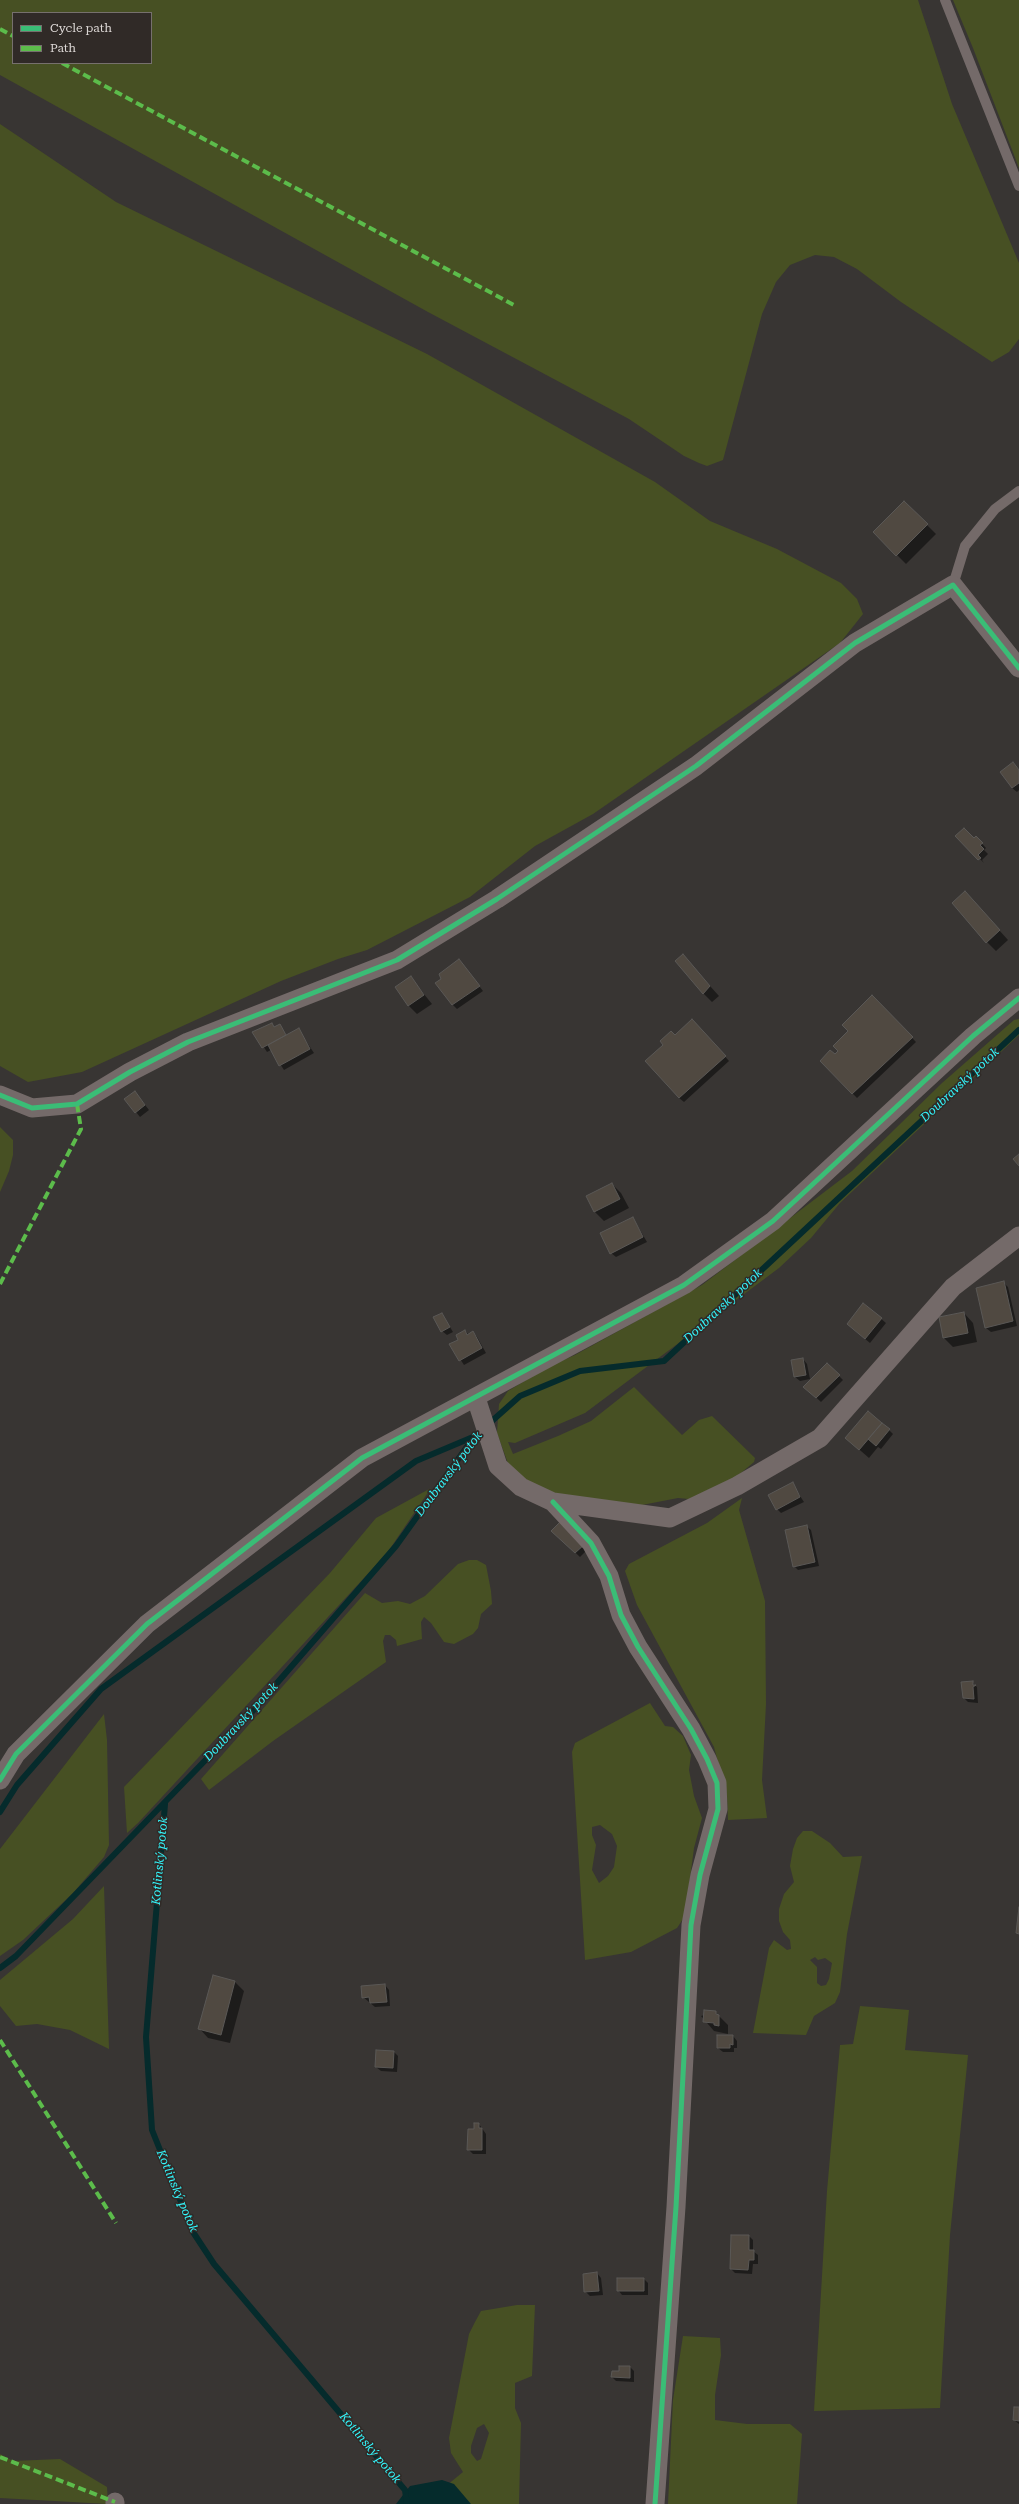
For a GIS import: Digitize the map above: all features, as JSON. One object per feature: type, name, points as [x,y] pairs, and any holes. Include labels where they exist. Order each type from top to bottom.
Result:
[{"type":"street","points":[[0,1095],[32,1108],[77,1104],[130,1072],[188,1042],[397,960],[497,899],[696,766],[855,643],[953,585],[1019,668]]},
{"type":"street","points":[[0,1780],[16,1754],[146,1624],[362,1458],[684,1285],[773,1221],[973,1036],[1019,998]]},
{"type":"street","points":[[476,1398],[498,1466],[521,1487],[553,1502],[670,1518],[737,1486],[820,1438],[953,1288],[1018,1242]]},
{"type":"street","points":[[553,1502],[591,1543],[609,1576],[621,1615],[638,1647],[691,1729],[708,1759],[717,1783],[718,1809],[700,1876],[691,1925],[676,2207],[655,2504]]},
{"type":"lane","points":[[945,0],[1019,186]]},
{"type":"lane","points":[[953,585],[965,546],[995,509],[1019,491]]},
{"type":"green space","points":[[0,0],[918,0],[952,104],[1019,263],[1019,339],[1009,352],[992,362],[901,302],[857,269],[834,257],[815,255],[790,265],[776,282],[762,314],[723,460],[707,466],[684,456],[629,419],[428,312],[0,75]]},
{"type":"green space","points":[[953,0],[1019,0],[1019,168],[973,48]]},
{"type":"green space","points":[[0,124],[116,202],[427,354],[655,482],[710,521],[777,549],[841,583],[857,599],[863,614],[840,643],[593,814],[535,846],[470,897],[367,950],[338,959],[281,981],[82,1072],[28,1082],[0,1066]]},
{"type":"green space","points":[[1019,1019],[1019,1035],[840,1203],[811,1238],[779,1268],[585,1413],[515,1443],[508,1442],[513,1454],[558,1436],[591,1421],[634,1387],[682,1435],[699,1420],[712,1416],[755,1458],[754,1462],[735,1478],[689,1499],[678,1498],[642,1505],[558,1501],[510,1469],[497,1433],[499,1404],[508,1391],[548,1367],[575,1355],[702,1285],[852,1171],[942,1083],[1014,1020]]},
{"type":"green space","points":[[0,1127],[13,1140],[13,1155],[9,1171],[0,1192]]},
{"type":"green space","points":[[431,1488],[387,1553],[138,1823],[127,1833],[124,1787],[330,1573],[376,1518]]},
{"type":"green space","points":[[742,1498],[739,1510],[765,1601],[766,1704],[762,1780],[767,1818],[728,1820],[727,1795],[714,1747],[637,1605],[625,1571],[629,1564],[707,1523]]},
{"type":"green space","points":[[469,1560],[477,1560],[486,1565],[492,1604],[481,1614],[478,1628],[473,1634],[454,1644],[444,1642],[431,1623],[424,1617],[421,1622],[422,1639],[397,1646],[396,1640],[390,1635],[385,1635],[383,1641],[386,1662],[273,1741],[209,1790],[201,1779],[365,1593],[382,1603],[398,1601],[410,1604],[425,1596],[458,1564]]},
{"type":"green space","points":[[650,1703],[665,1726],[673,1727],[683,1736],[691,1755],[689,1770],[694,1796],[702,1818],[694,1848],[685,1916],[677,1928],[631,1952],[585,1960],[572,1752],[575,1743]],"holes":[[[600,1825],[612,1834],[617,1846],[614,1867],[608,1876],[599,1883],[592,1870],[596,1845],[592,1835],[592,1827]]]},
{"type":"green space","points":[[104,1714],[107,1740],[109,1845],[104,1857],[73,1893],[23,1940],[0,1956],[0,1849]]},
{"type":"green space","points":[[803,1831],[812,1831],[830,1843],[843,1857],[862,1856],[847,1934],[840,1992],[835,2003],[814,2016],[806,2035],[753,2033],[769,1948],[774,1940],[787,1950],[791,1949],[790,1940],[783,1932],[779,1921],[779,1909],[784,1894],[794,1882],[790,1866],[793,1849],[797,1838]],"holes":[[[815,1957],[818,1960],[825,1958],[832,1963],[829,1979],[826,1985],[821,1986],[817,1983],[817,1967],[810,1960]]]},
{"type":"green space","points":[[104,1886],[109,2049],[70,2030],[37,2024],[16,2026],[0,2006],[0,1980],[73,1919]]},
{"type":"green space","points":[[860,2006],[909,2010],[905,2050],[968,2055],[950,2235],[940,2408],[814,2411],[827,2191],[840,2045],[853,2044]]},
{"type":"green space","points":[[517,2305],[535,2305],[532,2376],[515,2383],[515,2408],[521,2423],[519,2504],[424,2504],[463,2472],[451,2453],[449,2438],[469,2334],[481,2311]],"holes":[[[484,2424],[489,2433],[481,2459],[477,2461],[471,2453],[471,2446],[477,2428]]]},
{"type":"green space","points":[[683,2336],[720,2338],[721,2355],[715,2395],[715,2420],[747,2424],[790,2424],[802,2434],[797,2504],[668,2504],[673,2400]]},
{"type":"green space","points":[[0,2454],[13,2461],[60,2459],[107,2487],[108,2504],[0,2498]]},
{"type":"water","points":[[442,2480],[454,2484],[471,2504],[396,2504],[410,2486]]},
{"type":"building","points":[[904,501],[928,524],[896,556],[873,532]]},
{"type":"building","points":[[1013,762],[1019,770],[1019,783],[1012,788],[1000,772]]},
{"type":"building","points":[[964,828],[974,838],[976,836],[983,843],[980,845],[984,849],[978,855],[981,858],[978,860],[955,836]]},
{"type":"building","points":[[965,891],[1000,930],[986,943],[952,903]]},
{"type":"building","points":[[683,954],[710,986],[703,994],[675,961]]},
{"type":"building","points":[[459,959],[480,986],[452,1005],[435,983],[441,979],[439,974]]},
{"type":"building","points":[[411,976],[424,995],[408,1006],[395,987]]},
{"type":"building","points":[[872,995],[913,1037],[852,1094],[820,1061],[830,1050],[835,1054],[838,1051],[833,1046],[848,1031],[842,1025]]},
{"type":"building","points":[[692,1019],[726,1056],[679,1098],[645,1061],[663,1045],[660,1041],[671,1031],[675,1035]]},
{"type":"building","points":[[272,1023],[274,1027],[280,1024],[286,1035],[262,1048],[252,1032]]},
{"type":"building","points":[[299,1028],[310,1049],[279,1066],[268,1045]]},
{"type":"building","points":[[135,1091],[145,1105],[135,1113],[124,1099]]},
{"type":"building","points":[[1019,1154],[1019,1166],[1013,1159]]},
{"type":"building","points":[[612,1183],[620,1199],[594,1212],[586,1196]]},
{"type":"building","points":[[633,1217],[643,1237],[610,1254],[600,1233]]},
{"type":"building","points":[[1004,1281],[1013,1321],[985,1328],[976,1288]]},
{"type":"building","points":[[863,1303],[882,1318],[865,1339],[847,1324]]},
{"type":"building","points":[[964,1312],[968,1333],[943,1338],[939,1317]]},
{"type":"building","points":[[442,1313],[450,1327],[441,1332],[433,1317]]},
{"type":"building","points":[[465,1330],[467,1335],[473,1331],[482,1348],[459,1361],[449,1344],[458,1340],[456,1335]]},
{"type":"building","points":[[803,1358],[806,1375],[794,1377],[791,1360]]},
{"type":"building","points":[[827,1363],[840,1375],[816,1398],[803,1387]]},
{"type":"building","points":[[868,1411],[882,1423],[859,1450],[845,1438]]},
{"type":"building","points":[[882,1423],[890,1429],[876,1446],[868,1439]]},
{"type":"building","points":[[793,1482],[800,1497],[776,1510],[768,1495]]},
{"type":"building","points":[[562,1520],[585,1544],[575,1553],[551,1531]]},
{"type":"building","points":[[807,1525],[815,1562],[793,1567],[785,1530]]},
{"type":"building","points":[[973,1681],[973,1685],[976,1685],[973,1687],[974,1699],[963,1698],[961,1682]]},
{"type":"building","points":[[1019,1907],[1019,1934],[1016,1933]]},
{"type":"building","points":[[213,1975],[235,1981],[221,2035],[198,2029]]},
{"type":"building","points":[[385,1984],[387,2002],[370,2003],[369,1997],[362,1998],[361,1986]]},
{"type":"building","points":[[704,2010],[716,2011],[716,2014],[719,2015],[719,2026],[714,2025],[714,2023],[703,2022]]},
{"type":"building","points":[[717,2035],[733,2035],[733,2045],[730,2044],[730,2048],[717,2048]]},
{"type":"building","points":[[376,2050],[394,2051],[393,2068],[375,2067]]},
{"type":"building","points":[[474,2123],[479,2123],[479,2128],[482,2128],[482,2150],[467,2150],[468,2129],[474,2129]]},
{"type":"building","points":[[731,2235],[749,2235],[749,2250],[754,2250],[754,2260],[749,2260],[748,2270],[730,2269]]},
{"type":"building","points":[[597,2272],[599,2291],[584,2292],[583,2274]]},
{"type":"building","points":[[617,2278],[644,2278],[644,2291],[617,2291]]},
{"type":"building","points":[[619,2366],[630,2366],[630,2378],[611,2377],[612,2371],[619,2371]]},
{"type":"building","points":[[1014,2407],[1019,2407],[1019,2421],[1013,2420]]},
{"type":"waterway","name":"Doubravský potok","points":[[0,1968],[16,1956],[251,1713],[396,1546],[474,1437],[520,1396],[580,1371],[664,1361],[1019,1030]]},
{"type":"waterway","points":[[0,1812],[17,1785],[101,1689],[416,1461],[473,1437]]},
{"type":"waterway","name":"Kotlinský potok","points":[[165,1804],[146,2037],[152,2130],[193,2232],[214,2264],[405,2490],[407,2504]]},
{"type":"marked path","points":[[0,29],[12,35]]},
{"type":"marked path","points":[[64,64],[514,305]]},
{"type":"marked path","points":[[0,1284],[81,1129],[77,1104]]},
{"type":"marked path","points":[[0,2040],[116,2223]]},
{"type":"marked path","points":[[0,2457],[115,2502]]},
{"type":"cycle path","points":[[0,1095],[32,1108],[77,1104],[130,1072],[188,1042],[397,960],[497,899],[696,766],[855,643],[953,585],[1019,668]]},
{"type":"cycle path","points":[[0,1780],[16,1754],[147,1624],[362,1458],[684,1285],[773,1221],[973,1036],[1019,998]]},
{"type":"cycle path","points":[[553,1502],[591,1543],[609,1576],[621,1615],[638,1647],[691,1729],[707,1759],[717,1783],[718,1809],[700,1875],[691,1925],[676,2207],[655,2504]]}]
